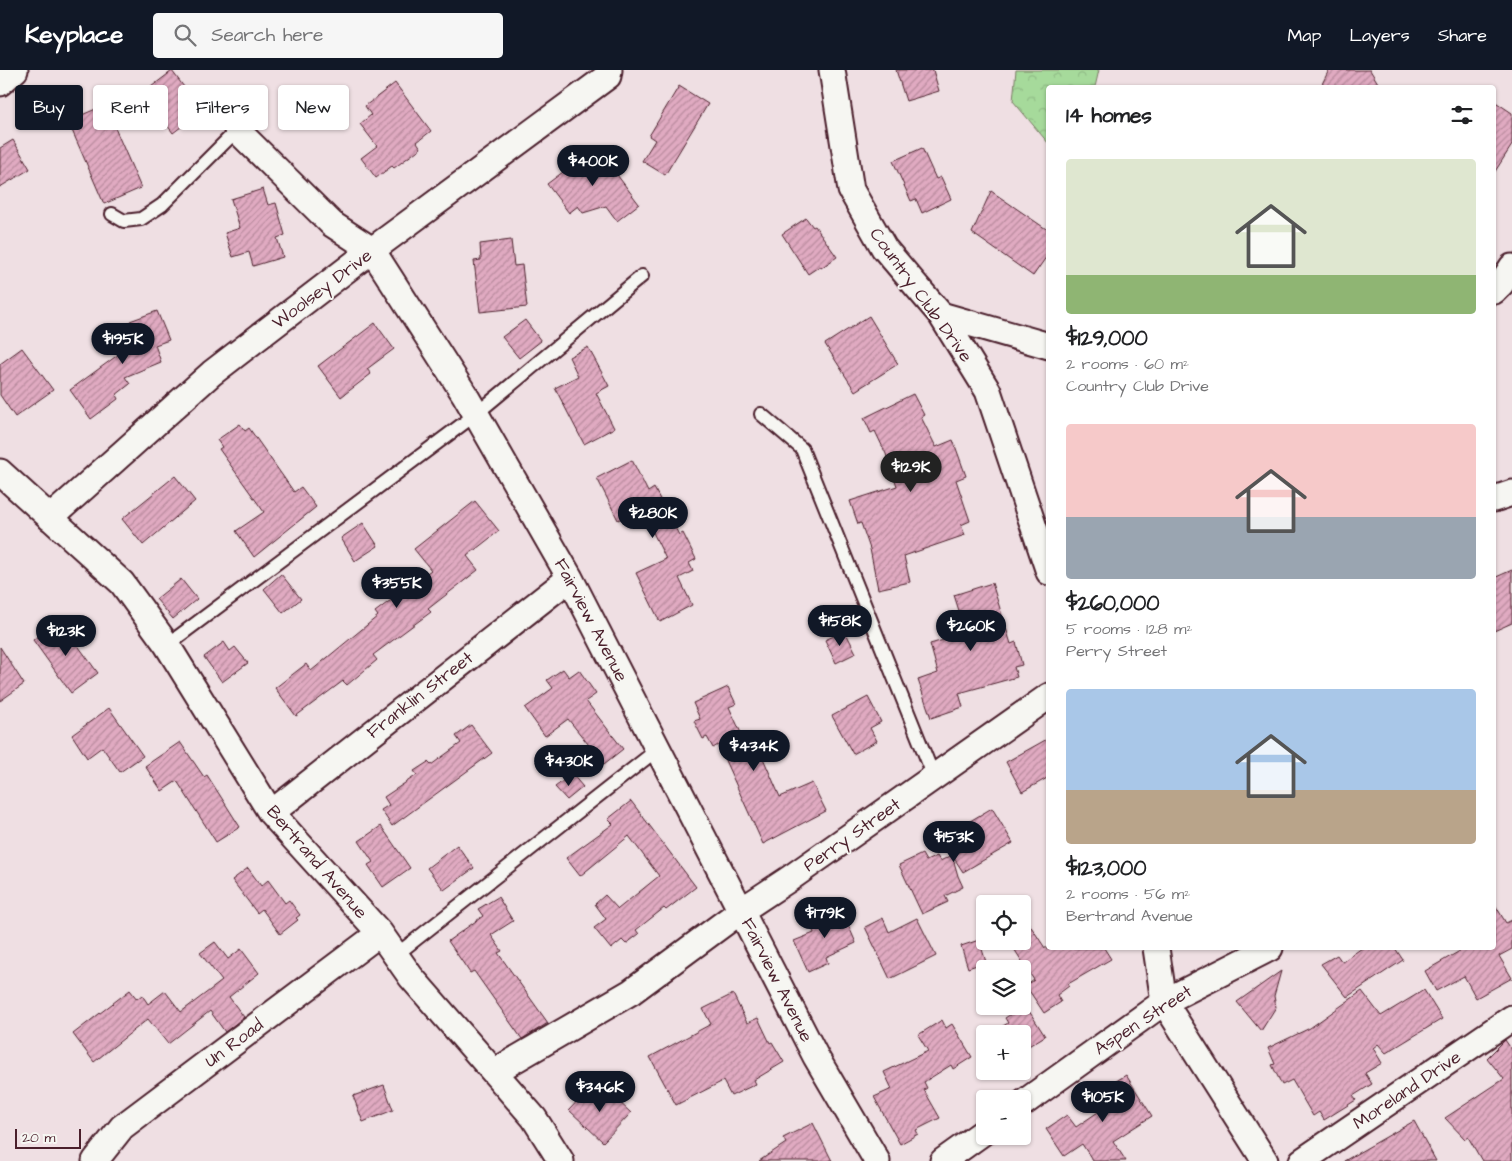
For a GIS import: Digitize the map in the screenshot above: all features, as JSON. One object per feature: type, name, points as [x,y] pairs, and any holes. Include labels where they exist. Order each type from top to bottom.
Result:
[{"type":"street","points":[[0,82],[15,70]]},
{"type":"street","name":"Country Club Drive","points":[[832,70],[851,190],[884,248],[941,316],[988,390],[1046,563]]},
{"type":"street","name":"Woolsey Drive","points":[[50,518],[212,373],[608,73]]},
{"type":"street","name":"Fairview Avenue","points":[[237,130],[332,224],[372,250],[476,414],[570,578],[816,1057],[877,1161]]},
{"type":"street","points":[[941,316],[1046,345]]},
{"type":"street","name":"Bertrand Avenue","points":[[0,472],[122,583],[167,645],[271,813],[380,933],[411,977],[534,1118],[561,1161]]},
{"type":"street","points":[[1496,498],[1512,493]]},
{"type":"street","name":"Franklin Street","points":[[271,813],[570,578]]},
{"type":"street","name":"Perry Street","points":[[494,1072],[631,992],[742,910],[789,880],[1046,698]]},
{"type":"street","name":"Un Road","points":[[95,1161],[122,1127],[380,933]]},
{"type":"street","points":[[1156,950],[1164,1002],[1265,1161]]},
{"type":"street","name":"Aspen Street","points":[[1031,1098],[1164,1002],[1266,950]]},
{"type":"street","name":"Moreland Drive","points":[[1302,1161],[1512,1018]]},
{"type":"street","points":[[943,1161],[976,1137]]},
{"type":"lane","points":[[112,214],[124,221],[141,219],[162,205],[237,130]]},
{"type":"lane","points":[[167,645],[476,414],[642,276]]},
{"type":"lane","points":[[761,414],[802,449],[934,777]]},
{"type":"lane","points":[[396,955],[658,749]]},
{"type":"green space","points":[[1016,70],[1099,70],[1095,85],[1046,85],[1046,140],[1013,101]]},
{"type":"building","points":[[896,70],[933,70],[939,91],[906,101]]},
{"type":"building","points":[[1329,70],[1370,70],[1379,85],[1322,85]]},
{"type":"building","points":[[172,71],[182,85],[178,85],[178,129],[173,133],[168,126],[168,85],[154,85]]},
{"type":"building","points":[[395,83],[431,131],[417,142],[421,148],[394,168],[392,166],[376,178],[361,158],[377,146],[360,124],[371,115],[365,106]]},
{"type":"building","points":[[679,86],[708,104],[665,175],[642,161],[655,140],[649,136]]},
{"type":"building","points":[[1496,102],[1512,113],[1512,145],[1496,170]]},
{"type":"building","points":[[93,110],[93,130],[116,130],[141,188],[104,204],[72,130],[83,130],[83,115]]},
{"type":"building","points":[[13,140],[30,169],[0,187],[0,148]]},
{"type":"building","points":[[596,147],[639,204],[617,221],[606,206],[583,213],[578,206],[569,213],[547,184]]},
{"type":"building","points":[[922,148],[936,179],[941,177],[951,199],[922,213],[916,199],[911,201],[893,161]]},
{"type":"building","points":[[263,189],[268,205],[276,203],[285,235],[277,238],[283,257],[253,266],[249,252],[233,257],[225,233],[240,228],[231,199]]},
{"type":"building","points":[[991,191],[1046,229],[1046,257],[1033,276],[972,233]]},
{"type":"building","points":[[806,218],[813,227],[815,226],[837,257],[808,274],[782,234]]},
{"type":"building","points":[[511,240],[514,266],[522,265],[527,307],[480,312],[474,261],[481,260],[480,244]]},
{"type":"building","points":[[157,311],[169,340],[155,345],[161,362],[125,377],[130,384],[116,395],[118,399],[91,419],[70,390],[126,349],[119,332],[132,326],[130,321]]},
{"type":"building","points":[[869,316],[898,364],[855,391],[825,344]]},
{"type":"building","points":[[525,320],[541,341],[519,358],[502,337]]},
{"type":"building","points":[[375,323],[394,349],[367,369],[371,374],[341,397],[318,366]]},
{"type":"building","points":[[588,347],[609,386],[596,393],[614,428],[584,444],[555,388],[578,376],[569,357]]},
{"type":"building","points":[[22,348],[53,390],[15,417],[0,395],[0,364]]},
{"type":"building","points":[[913,394],[924,415],[921,417],[936,447],[953,440],[966,476],[956,480],[970,521],[961,525],[965,535],[904,556],[910,582],[878,589],[870,549],[861,523],[858,524],[850,501],[897,486],[886,454],[875,431],[871,433],[864,418]]},
{"type":"building","points":[[240,424],[245,431],[249,428],[294,492],[301,487],[316,507],[254,557],[236,531],[264,512],[219,449],[222,447],[217,440]]},
{"type":"building","points":[[632,460],[648,492],[654,488],[679,535],[683,533],[696,559],[689,563],[693,571],[679,578],[692,605],[660,622],[636,573],[666,559],[641,508],[618,520],[597,478]]},
{"type":"building","points":[[175,476],[195,501],[143,545],[122,519]]},
{"type":"building","points":[[475,501],[499,531],[467,556],[478,570],[428,609],[431,612],[373,655],[377,660],[347,685],[343,681],[296,716],[275,688],[306,664],[311,671],[378,616],[375,612],[431,570],[414,549]]},
{"type":"building","points":[[363,523],[378,546],[355,561],[341,538]]},
{"type":"building","points":[[1512,570],[1512,623],[1496,630],[1496,577]]},
{"type":"building","points":[[281,574],[301,599],[283,613],[264,589]]},
{"type":"building","points":[[181,579],[197,599],[173,619],[156,599]]},
{"type":"building","points":[[992,583],[1011,644],[1016,642],[1022,665],[1014,667],[1017,677],[959,693],[963,707],[931,718],[918,680],[938,673],[930,644],[954,637],[949,620],[961,617],[954,595]]},
{"type":"building","points":[[60,621],[98,673],[71,693],[33,640]]},
{"type":"building","points":[[845,631],[856,653],[836,663],[825,640]]},
{"type":"building","points":[[224,642],[230,651],[235,647],[248,663],[222,682],[204,657]]},
{"type":"building","points":[[0,647],[24,684],[0,701]]},
{"type":"building","points":[[563,669],[569,677],[579,670],[596,694],[586,701],[623,749],[604,764],[568,719],[545,736],[525,708],[553,688],[547,680]]},
{"type":"building","points":[[728,687],[736,704],[729,707],[747,746],[756,742],[780,797],[812,783],[826,811],[763,844],[718,745],[713,748],[707,737],[703,739],[694,721],[700,719],[693,703]]},
{"type":"building","points":[[868,697],[881,722],[870,728],[877,741],[853,754],[832,716]]},
{"type":"building","points":[[109,708],[143,756],[120,772],[102,747],[87,758],[72,735]]},
{"type":"building","points":[[471,725],[492,753],[392,826],[381,810],[389,805],[384,797],[417,775],[414,771],[428,762],[431,765],[461,743],[456,736]]},
{"type":"building","points":[[1046,740],[1046,779],[1022,792],[1006,762]]},
{"type":"building","points":[[180,742],[204,777],[207,775],[240,827],[216,842],[177,781],[162,791],[145,766]]},
{"type":"building","points":[[572,774],[583,787],[567,800],[555,787]]},
{"type":"building","points":[[631,801],[696,887],[666,910],[664,908],[636,930],[639,934],[626,944],[622,940],[611,949],[594,928],[606,919],[595,904],[605,895],[618,909],[659,876],[629,836],[580,876],[566,858],[613,824],[608,819]]},
{"type":"building","points":[[992,808],[1013,843],[963,872],[952,855],[976,844],[965,824]]},
{"type":"building","points":[[381,826],[410,868],[383,887],[368,865],[373,862],[359,841]]},
{"type":"building","points":[[457,845],[474,868],[444,890],[427,868]]},
{"type":"building","points":[[922,854],[926,861],[937,856],[940,861],[952,855],[963,887],[945,896],[948,902],[922,914],[899,865]]},
{"type":"building","points":[[248,868],[261,886],[268,880],[285,903],[289,900],[300,915],[296,918],[298,920],[280,934],[262,909],[257,913],[232,880]]},
{"type":"building","points":[[498,897],[513,921],[491,935],[502,951],[498,953],[548,1023],[522,1039],[474,971],[470,973],[448,941],[483,916],[478,909]]},
{"type":"building","points":[[840,906],[856,943],[826,957],[828,963],[808,972],[794,941],[814,933],[809,920]]},
{"type":"building","points":[[1496,906],[1506,923],[1512,920],[1512,949],[1499,956],[1512,978],[1476,998],[1464,976],[1436,991],[1425,971],[1462,950],[1496,950]]},
{"type":"building","points":[[883,918],[889,932],[917,918],[936,956],[890,979],[865,927]]},
{"type":"building","points":[[1031,927],[1046,950],[1105,950],[1111,959],[1068,984],[1069,986],[1057,995],[1061,1002],[1044,1013],[1031,994],[1031,982],[1034,980],[1031,975],[1031,960],[1021,960],[1015,950],[1031,950]]},
{"type":"building","points":[[976,941],[976,950],[982,950],[985,960],[976,960],[976,965],[968,968],[961,946]]},
{"type":"building","points":[[215,942],[228,959],[241,949],[259,973],[229,997],[244,1017],[225,1032],[210,1011],[168,1044],[148,1019],[94,1062],[73,1034],[130,990],[137,999],[142,995],[148,1004],[165,991],[181,1012],[222,981],[200,953]]},
{"type":"building","points":[[1359,950],[1396,950],[1403,960],[1347,997],[1321,964],[1337,955],[1342,962]]},
{"type":"building","points":[[1281,971],[1274,996],[1276,1007],[1261,1031],[1237,1002]]},
{"type":"building","points":[[1424,990],[1442,1019],[1386,1053],[1378,1044],[1373,1048],[1382,1063],[1365,1073],[1372,1084],[1353,1096],[1356,1100],[1324,1120],[1319,1112],[1313,1116],[1292,1080],[1282,1085],[1272,1065],[1275,1064],[1268,1048],[1310,1028],[1362,991],[1381,1016]]},
{"type":"building","points":[[733,994],[747,1023],[758,1018],[770,1043],[772,1042],[784,1062],[754,1080],[756,1084],[731,1096],[723,1081],[676,1105],[650,1057],[711,1024],[703,1009]]},
{"type":"building","points":[[1031,1014],[1045,1036],[1031,1045],[1031,1025],[1005,1025],[1008,1023],[1005,1018],[1010,1015]]},
{"type":"building","points":[[942,1020],[946,1028],[952,1024],[972,1057],[953,1069],[951,1065],[924,1082],[927,1088],[924,1090],[940,1118],[916,1130],[918,1134],[900,1144],[874,1097],[892,1089],[884,1072],[928,1051],[918,1035]]},
{"type":"building","points":[[1505,1040],[1512,1050],[1512,1161],[1482,1161],[1468,1137],[1465,1139],[1445,1118],[1504,1079],[1487,1058]]},
{"type":"building","points":[[1126,1075],[1152,1116],[1113,1141],[1126,1161],[1093,1161],[1082,1144],[1064,1156],[1046,1129],[1067,1115],[1076,1127],[1104,1108],[1095,1094]]},
{"type":"building","points":[[600,1084],[631,1113],[603,1142],[569,1110],[583,1095],[587,1098]]},
{"type":"building","points":[[384,1085],[393,1110],[363,1122],[353,1096]]},
{"type":"building","points":[[1414,1121],[1436,1161],[1344,1161]]},
{"type":"building","points":[[813,1123],[832,1161],[759,1161],[786,1143],[783,1138]]}]
